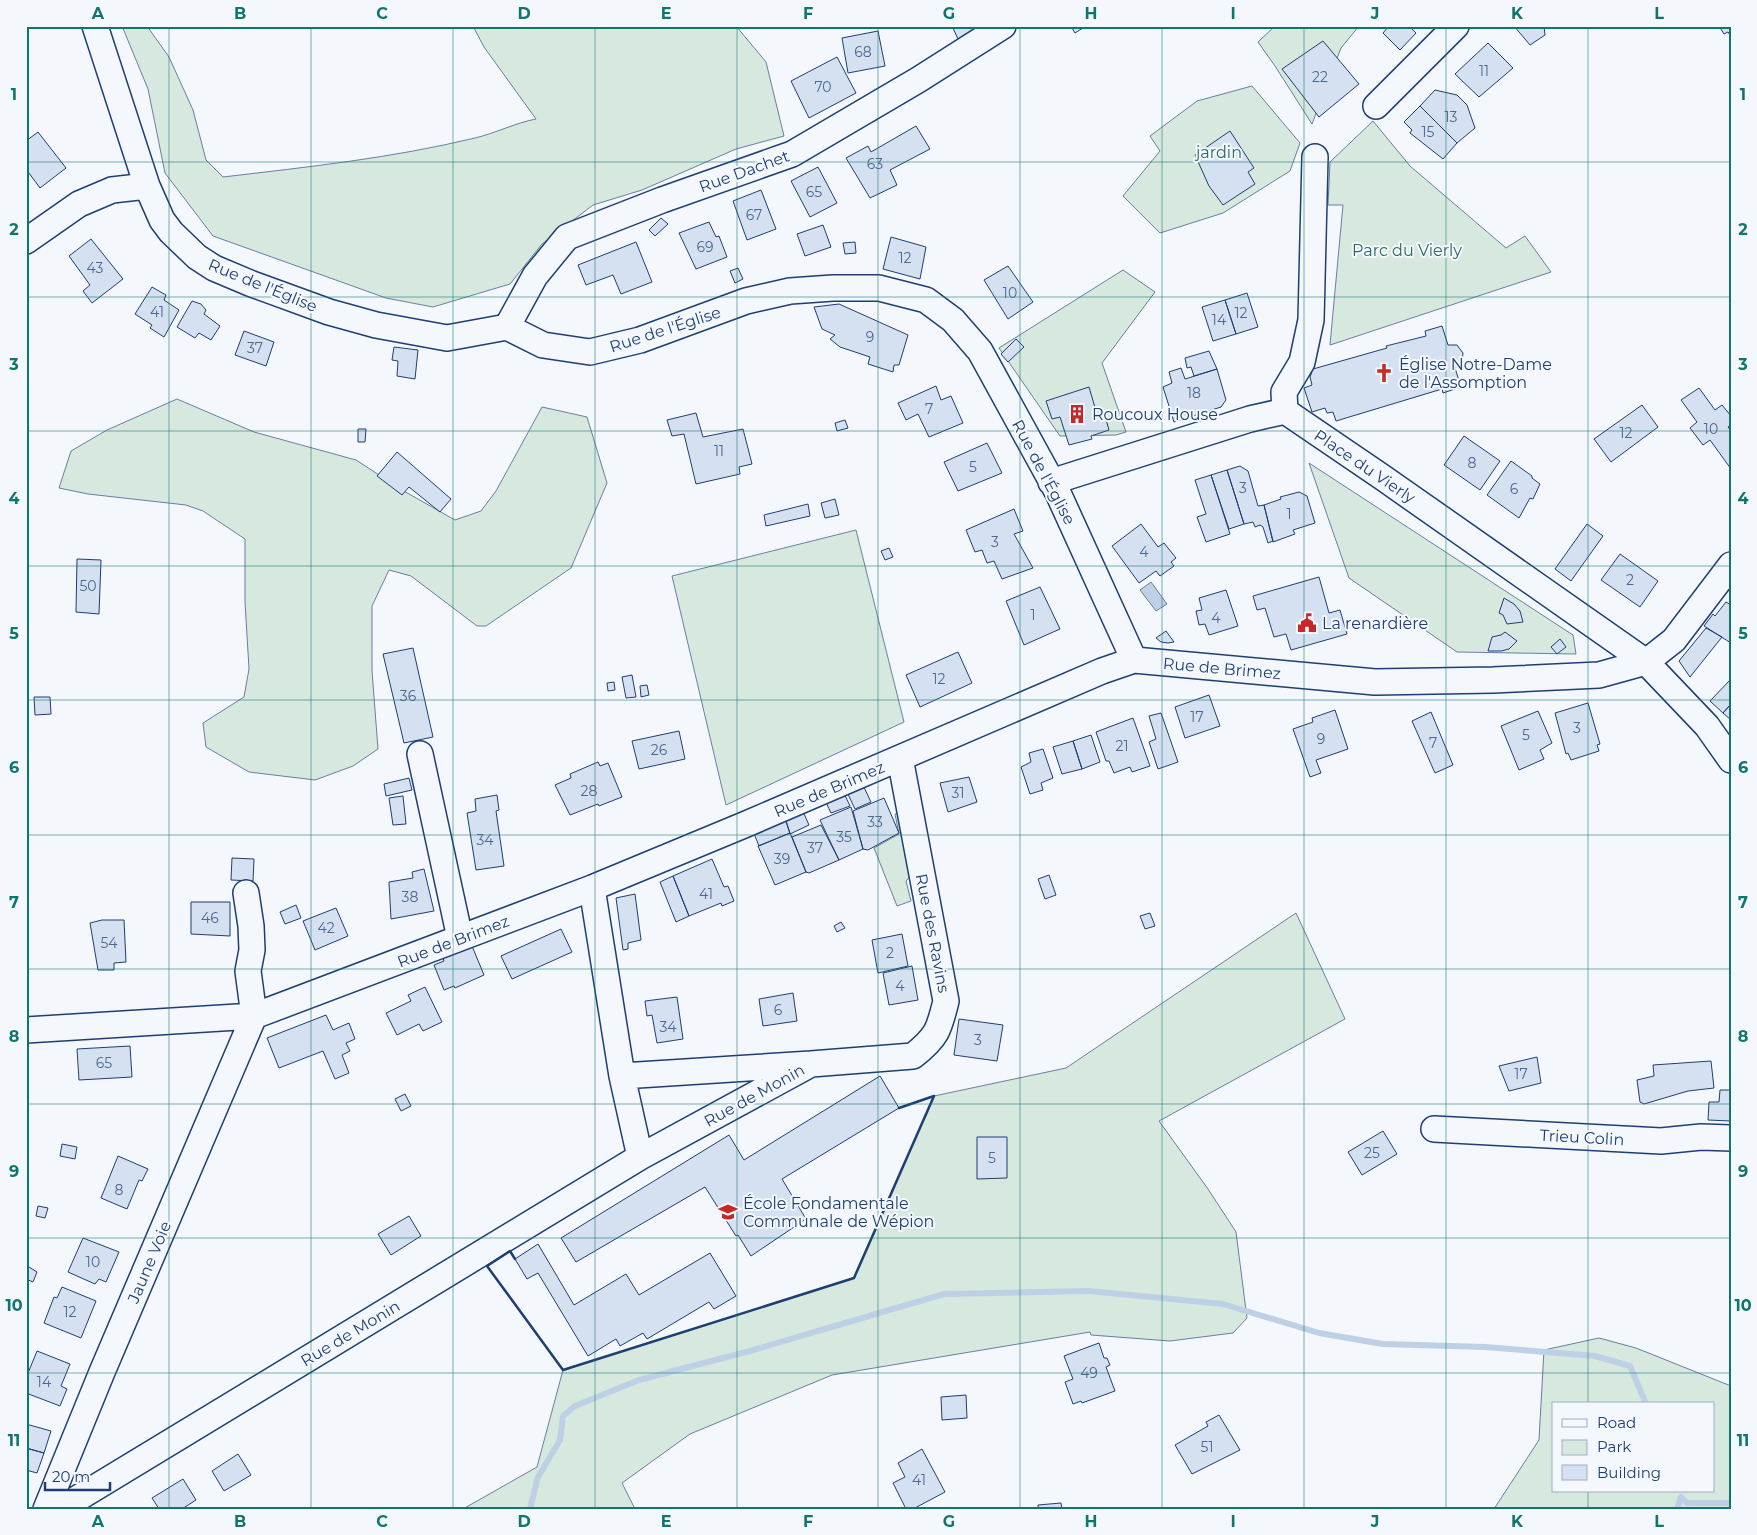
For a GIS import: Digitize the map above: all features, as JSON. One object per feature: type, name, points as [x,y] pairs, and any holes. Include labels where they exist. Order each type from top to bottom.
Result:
[{"type":"street","name":"Rue de l'Église","points":[[96,26],[147,186],[162,220],[183,245],[214,268],[329,312],[376,325],[447,338],[507,327],[543,345],[590,352],[640,340],[746,301],[790,291],[833,288],[879,288],[926,300],[953,320],[980,351],[1058,493],[1134,660]]},
{"type":"street","name":"Rue Dachet","points":[[507,327],[535,276],[567,237],[662,200],[792,154],[918,80],[1003,26]]},
{"type":"street","points":[[1376,106],[1456,26]]},
{"type":"street","points":[[1051,482],[1250,419],[1285,411],[1284,392],[1302,362],[1311,320],[1316,157]]},
{"type":"street","points":[[26,241],[79,204],[112,190],[147,186]]},
{"type":"street","name":"Place du Vierly","points":[[1285,411],[1646,662],[1707,726],[1731,760]]},
{"type":"street","points":[[1646,662],[1674,640],[1731,565]]},
{"type":"street","name":"Rue de Brimez","points":[[26,1030],[254,1016],[592,888],[744,825],[1102,671],[1134,660],[1375,682],[1493,680],[1599,675],[1646,662]]},
{"type":"street","points":[[420,754],[460,938]]},
{"type":"street","name":"Rue des Ravins","points":[[811,1064],[913,1056],[927,1045],[940,1028],[946,1001],[900,758]]},
{"type":"street","points":[[592,888],[622,1076],[640,1158]]},
{"type":"street","points":[[246,893],[251,926],[252,950],[248,971],[254,1016]]},
{"type":"street","name":"Jaune Voie","points":[[46,1509],[102,1372],[254,1016]]},
{"type":"street","name":"Rue de Monin","points":[[622,1076],[811,1064]]},
{"type":"street","name":"Rue de Monin","points":[[60,1509],[640,1158],[811,1064]]},
{"type":"street","name":"Trieu Colin","points":[[1434,1129],[1661,1141],[1701,1137],[1731,1138]]},
{"type":"green space","points":[[122,26],[147,26],[169,57],[193,110],[206,160],[223,177],[287,170],[413,151],[475,138],[536,119],[484,47],[473,26],[736,26],[766,62],[784,136],[736,149],[642,190],[593,205],[542,244],[510,284],[433,307],[386,298],[213,236],[165,173],[148,89]]},
{"type":"green space","points":[[1275,26],[1359,26],[1341,48],[1312,124],[1258,42]]},
{"type":"green space","name":"jardin","points":[[1252,86],[1300,143],[1290,171],[1223,213],[1160,233],[1123,196],[1160,151],[1150,136],[1197,101]]},
{"type":"green space","name":"Parc du Vierly","points":[[1373,121],[1410,166],[1506,248],[1525,236],[1551,272],[1330,345],[1343,205],[1328,205],[1330,162]]},
{"type":"green space","points":[[1123,270],[1155,292],[1102,363],[1126,432],[1116,435],[1060,436],[999,348]]},
{"type":"green space","points":[[177,399],[254,432],[356,460],[402,490],[455,520],[481,511],[496,491],[542,407],[587,417],[607,483],[571,568],[486,626],[477,626],[411,576],[389,570],[372,606],[372,671],[378,749],[353,766],[315,780],[249,772],[206,747],[203,723],[244,697],[249,669],[245,602],[245,539],[203,511],[186,505],[88,494],[59,488],[71,451],[107,430]]},
{"type":"green space","points":[[1309,463],[1573,635],[1576,654],[1457,652],[1349,578]]},
{"type":"green space","points":[[856,530],[904,722],[726,805],[672,576]]},
{"type":"green space","points":[[901,812],[914,872],[906,881],[911,901],[897,906],[874,848],[899,834],[895,814]]},
{"type":"green space","points":[[1296,913],[1345,1019],[1159,1121],[1208,1189],[1236,1232],[1247,1318],[1233,1333],[1170,1341],[1091,1335],[1090,1332],[832,1375],[690,1434],[622,1483],[635,1509],[463,1509],[537,1467],[563,1370],[854,1278],[934,1096],[1066,1068]]},
{"type":"green space","points":[[1599,1338],[1636,1348],[1731,1386],[1731,1509],[1494,1509],[1539,1440],[1544,1350]]},
{"type":"water","points":[[1151,582],[1167,604],[1156,611],[1140,590]]},
{"type":"building","points":[[952,26],[984,26],[959,41]]},
{"type":"building","points":[[1071,26],[1086,26],[1075,33]]},
{"type":"building","points":[[1389,26],[1409,26],[1416,33],[1400,50],[1383,33]]},
{"type":"building","points":[[1514,26],[1544,26],[1545,35],[1530,45]]},
{"type":"building","points":[[1719,26],[1731,26],[1731,37],[1728,32],[1724,34]]},
{"type":"building","points":[[878,31],[885,66],[848,73],[842,38]]},
{"type":"building","points":[[1323,41],[1359,84],[1319,117],[1282,69]]},
{"type":"building","points":[[1488,43],[1513,68],[1479,97],[1455,74]]},
{"type":"building","points":[[837,57],[856,93],[809,118],[791,81]]},
{"type":"building","points":[[1435,90],[1457,95],[1467,105],[1475,128],[1457,143],[1420,106]]},
{"type":"building","points":[[1420,106],[1457,143],[1443,159],[1410,133],[1412,130],[1404,122]]},
{"type":"building","points":[[916,126],[930,149],[890,170],[897,185],[870,198],[846,158],[868,146],[871,152]]},
{"type":"building","points":[[1230,131],[1254,168],[1248,172],[1255,184],[1223,205],[1209,186],[1195,155]]},
{"type":"building","points":[[38,132],[66,168],[40,188],[26,169],[26,141]]},
{"type":"building","points":[[818,167],[837,203],[810,217],[791,181]]},
{"type":"building","points":[[761,190],[776,229],[747,240],[733,201]]},
{"type":"building","points":[[661,218],[668,224],[655,236],[649,230]]},
{"type":"building","points":[[709,222],[716,237],[719,236],[727,257],[696,269],[679,233]]},
{"type":"building","points":[[823,225],[831,247],[805,256],[797,234]]},
{"type":"building","points":[[891,237],[926,247],[920,279],[883,269]]},
{"type":"building","points":[[91,239],[123,279],[92,303],[83,291],[90,285],[69,256]]},
{"type":"building","points":[[636,242],[652,282],[621,294],[613,275],[586,285],[578,265]]},
{"type":"building","points":[[855,242],[856,253],[845,254],[843,243]]},
{"type":"building","points":[[1008,266],[1033,302],[1008,319],[984,280]]},
{"type":"building","points":[[738,268],[743,279],[735,283],[730,271]]},
{"type":"building","points":[[152,287],[166,295],[164,300],[179,310],[164,337],[150,328],[152,325],[135,314]]},
{"type":"building","points":[[1247,293],[1258,327],[1236,334],[1225,300]]},
{"type":"building","points":[[1225,300],[1236,334],[1213,341],[1202,307]]},
{"type":"building","points":[[192,301],[201,304],[206,310],[204,314],[220,326],[211,340],[199,333],[195,338],[177,327]]},
{"type":"building","points":[[839,304],[908,335],[899,365],[894,365],[893,372],[868,364],[870,357],[840,347],[830,339],[835,335],[822,329],[814,307]]},
{"type":"building","name":"Église Notre-Dame de l'Assomption","points":[[1442,326],[1448,345],[1457,345],[1463,353],[1462,363],[1455,368],[1461,387],[1443,393],[1442,389],[1336,421],[1333,412],[1327,413],[1325,408],[1312,412],[1304,388],[1312,385],[1310,377],[1313,369],[1387,348],[1386,346],[1426,336],[1425,331]]},
{"type":"building","points":[[244,331],[274,342],[266,366],[235,355]]},
{"type":"building","points":[[1016,339],[1024,347],[1008,362],[1001,354]]},
{"type":"building","points":[[394,347],[418,350],[415,379],[397,376],[398,361],[392,360]]},
{"type":"building","points":[[1209,351],[1217,369],[1194,376],[1191,367],[1187,368],[1185,358]]},
{"type":"building","points":[[1181,368],[1185,379],[1217,369],[1226,400],[1221,407],[1174,422],[1163,387],[1172,383],[1169,372]]},
{"type":"building","points":[[936,386],[941,400],[951,396],[963,423],[929,437],[918,414],[906,420],[898,403]]},
{"type":"building","name":"Roucoux House","points":[[1089,387],[1096,411],[1103,409],[1109,430],[1091,436],[1092,439],[1069,445],[1060,417],[1052,419],[1046,401]]},
{"type":"building","points":[[1699,388],[1715,410],[1722,405],[1731,416],[1731,425],[1728,427],[1731,431],[1731,469],[1710,440],[1703,445],[1690,428],[1697,422],[1681,400]]},
{"type":"building","points":[[1642,405],[1658,427],[1611,462],[1594,439]]},
{"type":"building","points":[[696,413],[703,437],[743,429],[752,464],[739,467],[740,474],[696,484],[684,434],[672,436],[667,420]]},
{"type":"building","points":[[845,420],[848,428],[837,431],[835,423]]},
{"type":"building","points":[[358,429],[366,429],[365,442],[358,442]]},
{"type":"building","points":[[1464,436],[1500,461],[1480,490],[1444,465]]},
{"type":"building","points":[[987,443],[1002,473],[958,491],[944,462]]},
{"type":"building","points":[[397,452],[451,499],[440,512],[409,487],[402,495],[377,476]]},
{"type":"building","points":[[1511,461],[1540,484],[1533,499],[1530,498],[1519,518],[1487,495]]},
{"type":"building","points":[[1240,466],[1248,471],[1258,506],[1264,505],[1273,541],[1268,543],[1263,527],[1260,525],[1255,527],[1253,522],[1244,524],[1227,470]]},
{"type":"building","points":[[1227,470],[1244,524],[1229,529],[1211,475]]},
{"type":"building","points":[[1211,475],[1230,534],[1206,542],[1197,517],[1206,514],[1195,480]]},
{"type":"building","points":[[1299,492],[1307,496],[1315,523],[1293,530],[1295,534],[1273,542],[1264,505],[1281,499],[1280,497]]},
{"type":"building","points":[[835,499],[839,515],[825,518],[821,503]]},
{"type":"building","points":[[808,504],[810,516],[766,526],[764,515]]},
{"type":"building","points":[[1014,509],[1023,531],[1014,534],[1033,568],[1002,579],[994,561],[987,563],[982,550],[975,552],[966,530]]},
{"type":"building","points":[[1141,524],[1158,547],[1164,543],[1176,558],[1171,562],[1174,566],[1160,576],[1156,571],[1139,583],[1112,546]]},
{"type":"building","points":[[1587,524],[1603,536],[1571,581],[1555,569]]},
{"type":"building","points":[[889,548],[893,557],[885,560],[881,551]]},
{"type":"building","points":[[1620,554],[1658,581],[1640,607],[1601,580]]},
{"type":"building","points":[[77,559],[101,560],[99,614],[76,612]]},
{"type":"building","name":"La renardière","points":[[1319,577],[1329,613],[1340,610],[1347,634],[1291,650],[1286,634],[1274,637],[1265,608],[1257,610],[1253,596]]},
{"type":"building","points":[[1040,587],[1060,629],[1024,645],[1006,601]]},
{"type":"building","points":[[1226,590],[1238,626],[1209,635],[1205,624],[1199,625],[1196,611],[1202,610],[1199,598]]},
{"type":"building","points":[[1504,598],[1514,604],[1520,611],[1523,622],[1507,624],[1503,615],[1499,613]]},
{"type":"building","points":[[1726,602],[1731,605],[1731,643],[1704,626]]},
{"type":"building","points":[[1706,628],[1722,637],[1690,677],[1679,661]]},
{"type":"building","points":[[1166,631],[1174,642],[1161,642],[1156,638]]},
{"type":"building","points":[[1505,632],[1517,641],[1509,649],[1488,651],[1492,637]]},
{"type":"building","points":[[1560,639],[1566,647],[1557,654],[1551,647]]},
{"type":"building","points":[[413,648],[433,737],[404,743],[383,654]]},
{"type":"building","points":[[958,652],[972,683],[920,707],[906,675]]},
{"type":"building","points":[[632,675],[636,697],[626,698],[622,677]]},
{"type":"building","points":[[1731,679],[1731,704],[1723,713],[1710,701]]},
{"type":"building","points":[[614,682],[615,690],[608,691],[607,683]]},
{"type":"building","points":[[647,685],[649,695],[641,697],[640,686]]},
{"type":"building","points":[[1209,695],[1220,726],[1185,738],[1175,707]]},
{"type":"building","points":[[34,697],[50,697],[51,714],[35,715]]},
{"type":"building","points":[[1588,703],[1600,744],[1597,745],[1599,751],[1571,760],[1568,753],[1566,754],[1555,713]]},
{"type":"building","points":[[1731,704],[1731,720],[1723,713]]},
{"type":"building","points":[[1335,710],[1348,749],[1316,760],[1321,773],[1310,777],[1293,729],[1313,722],[1312,718]]},
{"type":"building","points":[[1538,711],[1552,743],[1540,750],[1544,759],[1519,770],[1501,726]]},
{"type":"building","points":[[1431,712],[1453,765],[1435,773],[1412,721]]},
{"type":"building","points":[[1161,713],[1178,762],[1158,769],[1149,742],[1156,739],[1149,716]]},
{"type":"building","points":[[1133,718],[1150,766],[1132,772],[1130,767],[1114,773],[1109,761],[1106,761],[1096,732]]},
{"type":"building","points":[[679,731],[685,759],[639,769],[632,741]]},
{"type":"building","points":[[1091,735],[1100,762],[1082,769],[1073,741]]},
{"type":"building","points":[[1073,741],[1082,769],[1062,774],[1053,747]]},
{"type":"building","points":[[1043,749],[1053,778],[1041,783],[1043,790],[1030,794],[1021,767],[1031,762],[1029,753]]},
{"type":"building","points":[[598,762],[600,766],[608,763],[622,797],[570,815],[555,785],[571,778],[570,774]]},
{"type":"building","points":[[969,777],[977,802],[948,812],[940,783]]},
{"type":"building","points":[[409,778],[412,790],[386,796],[384,784]]},
{"type":"building","points":[[861,781],[871,802],[855,809],[845,788]]},
{"type":"building","points":[[842,789],[850,806],[831,813],[824,798]]},
{"type":"building","points":[[497,795],[499,810],[496,811],[504,866],[476,870],[467,813],[476,811],[475,799]]},
{"type":"building","points":[[403,796],[406,824],[393,825],[389,798]]},
{"type":"building","points":[[884,798],[899,833],[868,850],[863,849],[853,811]]},
{"type":"building","points":[[801,807],[809,825],[790,834],[784,815]]},
{"type":"building","points":[[851,807],[863,849],[839,860],[820,820]]},
{"type":"building","points":[[784,815],[790,833],[759,846],[751,826]]},
{"type":"building","points":[[821,825],[839,860],[809,873],[806,872],[792,837]]},
{"type":"building","points":[[790,833],[806,872],[775,885],[758,846]]},
{"type":"building","points":[[232,858],[254,859],[253,881],[231,880]]},
{"type":"building","points":[[712,859],[724,887],[728,886],[734,901],[722,906],[721,903],[689,916],[673,876]]},
{"type":"building","points":[[424,869],[434,911],[391,919],[389,882],[413,878],[412,872]]},
{"type":"building","points":[[1049,875],[1056,895],[1045,899],[1038,879]]},
{"type":"building","points":[[673,876],[689,916],[676,922],[660,882]]},
{"type":"building","points":[[635,894],[641,940],[628,943],[628,949],[623,950],[616,898]]},
{"type":"building","points":[[191,902],[230,902],[230,936],[191,934]]},
{"type":"building","points":[[296,905],[301,918],[285,924],[280,912]]},
{"type":"building","points":[[336,908],[348,936],[315,950],[303,921]]},
{"type":"building","points":[[1150,913],[1155,926],[1145,929],[1140,916]]},
{"type":"building","points":[[102,920],[124,920],[126,962],[114,963],[114,970],[98,970],[90,923]]},
{"type":"building","points":[[841,922],[845,928],[837,932],[834,926]]},
{"type":"building","points":[[561,929],[572,952],[512,979],[501,956]]},
{"type":"building","points":[[902,934],[908,966],[878,973],[872,940]]},
{"type":"building","points":[[472,946],[484,975],[455,988],[454,986],[444,990],[434,965],[444,961],[443,958]]},
{"type":"building","points":[[912,966],[918,1000],[889,1005],[883,973]]},
{"type":"building","points":[[425,987],[442,1022],[423,1031],[419,1024],[397,1035],[386,1013],[411,1001],[408,995]]},
{"type":"building","points":[[793,993],[797,1021],[763,1026],[759,999]]},
{"type":"building","points":[[677,997],[683,1039],[657,1043],[652,1015],[647,1016],[645,1001]]},
{"type":"building","points":[[326,1015],[333,1030],[349,1023],[355,1039],[346,1043],[350,1051],[342,1055],[349,1073],[335,1079],[323,1051],[279,1068],[267,1038]]},
{"type":"building","points":[[959,1019],[1003,1025],[997,1061],[954,1055]]},
{"type":"building","points":[[130,1046],[132,1077],[79,1080],[77,1049]]},
{"type":"building","points":[[1537,1057],[1541,1083],[1509,1091],[1499,1066]]},
{"type":"building","points":[[1711,1061],[1714,1088],[1688,1091],[1644,1104],[1640,1102],[1637,1080],[1654,1076],[1653,1065]]},
{"type":"building","points":[[880,1076],[899,1108],[782,1179],[806,1219],[751,1256],[705,1187],[576,1262],[561,1238],[729,1135],[744,1160]]},
{"type":"building","points":[[1720,1090],[1731,1090],[1731,1121],[1708,1120],[1709,1102],[1719,1102]]},
{"type":"building","points":[[405,1094],[411,1106],[401,1111],[395,1099]]},
{"type":"building","points":[[1383,1131],[1397,1154],[1362,1175],[1348,1152]]},
{"type":"building","points":[[977,1137],[1007,1137],[1007,1178],[977,1179]]},
{"type":"building","points":[[62,1144],[77,1147],[75,1159],[60,1156]]},
{"type":"building","points":[[118,1156],[148,1169],[142,1181],[139,1180],[127,1209],[101,1198]]},
{"type":"building","points":[[38,1206],[48,1208],[45,1218],[36,1216]]},
{"type":"building","points":[[409,1216],[421,1236],[391,1255],[378,1234]]},
{"type":"building","points":[[83,1238],[119,1252],[106,1282],[99,1279],[95,1284],[68,1272]]},
{"type":"building","points":[[538,1244],[574,1305],[626,1274],[639,1295],[710,1253],[736,1296],[714,1309],[709,1302],[647,1339],[643,1333],[620,1346],[616,1339],[588,1356],[538,1273],[527,1279],[515,1259]]},
{"type":"building","points":[[29,1267],[37,1272],[33,1282],[26,1279],[26,1272]]},
{"type":"building","points":[[62,1287],[96,1301],[81,1338],[44,1323],[54,1297],[57,1298]]},
{"type":"building","points":[[1099,1343],[1104,1358],[1107,1358],[1110,1365],[1106,1367],[1115,1391],[1082,1403],[1081,1401],[1073,1404],[1065,1382],[1073,1379],[1064,1356]]},
{"type":"building","points":[[37,1351],[70,1364],[61,1386],[67,1389],[60,1406],[26,1393],[26,1378]]},
{"type":"building","points":[[966,1395],[967,1418],[942,1420],[941,1397]]},
{"type":"building","points":[[1219,1415],[1240,1450],[1192,1474],[1175,1445],[1208,1426],[1206,1422]]},
{"type":"building","points":[[26,1424],[51,1431],[44,1453],[26,1448]]},
{"type":"building","points":[[26,1448],[44,1453],[37,1473],[26,1470]]},
{"type":"building","points":[[922,1449],[945,1492],[913,1509],[906,1509],[893,1483],[905,1477],[898,1463]]},
{"type":"building","points":[[238,1454],[251,1475],[224,1491],[212,1471]]},
{"type":"building","points":[[183,1479],[196,1500],[182,1509],[159,1509],[152,1498]]},
{"type":"building","points":[[1061,1503],[1062,1509],[1038,1509],[1038,1505]]},
{"type":"waterway","points":[[530,1509],[538,1477],[560,1440],[563,1416],[575,1406],[639,1380],[750,1351],[944,1294],[1089,1291],[1223,1304],[1319,1333],[1383,1344],[1485,1347],[1595,1356],[1630,1366],[1645,1402]]},
{"type":"waterway","points":[[1677,1509],[1681,1497],[1687,1503],[1731,1503]]},
{"type":"wall","points":[[515,1259],[510,1251],[487,1266],[563,1370],[854,1278],[934,1096],[899,1108]]},
{"type":"place","name":"Église Notre-Dame de l'Assomption","points":[[1384,373]]},
{"type":"place","name":"Roucoux House","points":[[1077,414]]},
{"type":"place","name":"La renardière","points":[[1307,623]]},
{"type":"place","name":"École Fondamentale Communale de Wépion","points":[[728,1212]]}]
